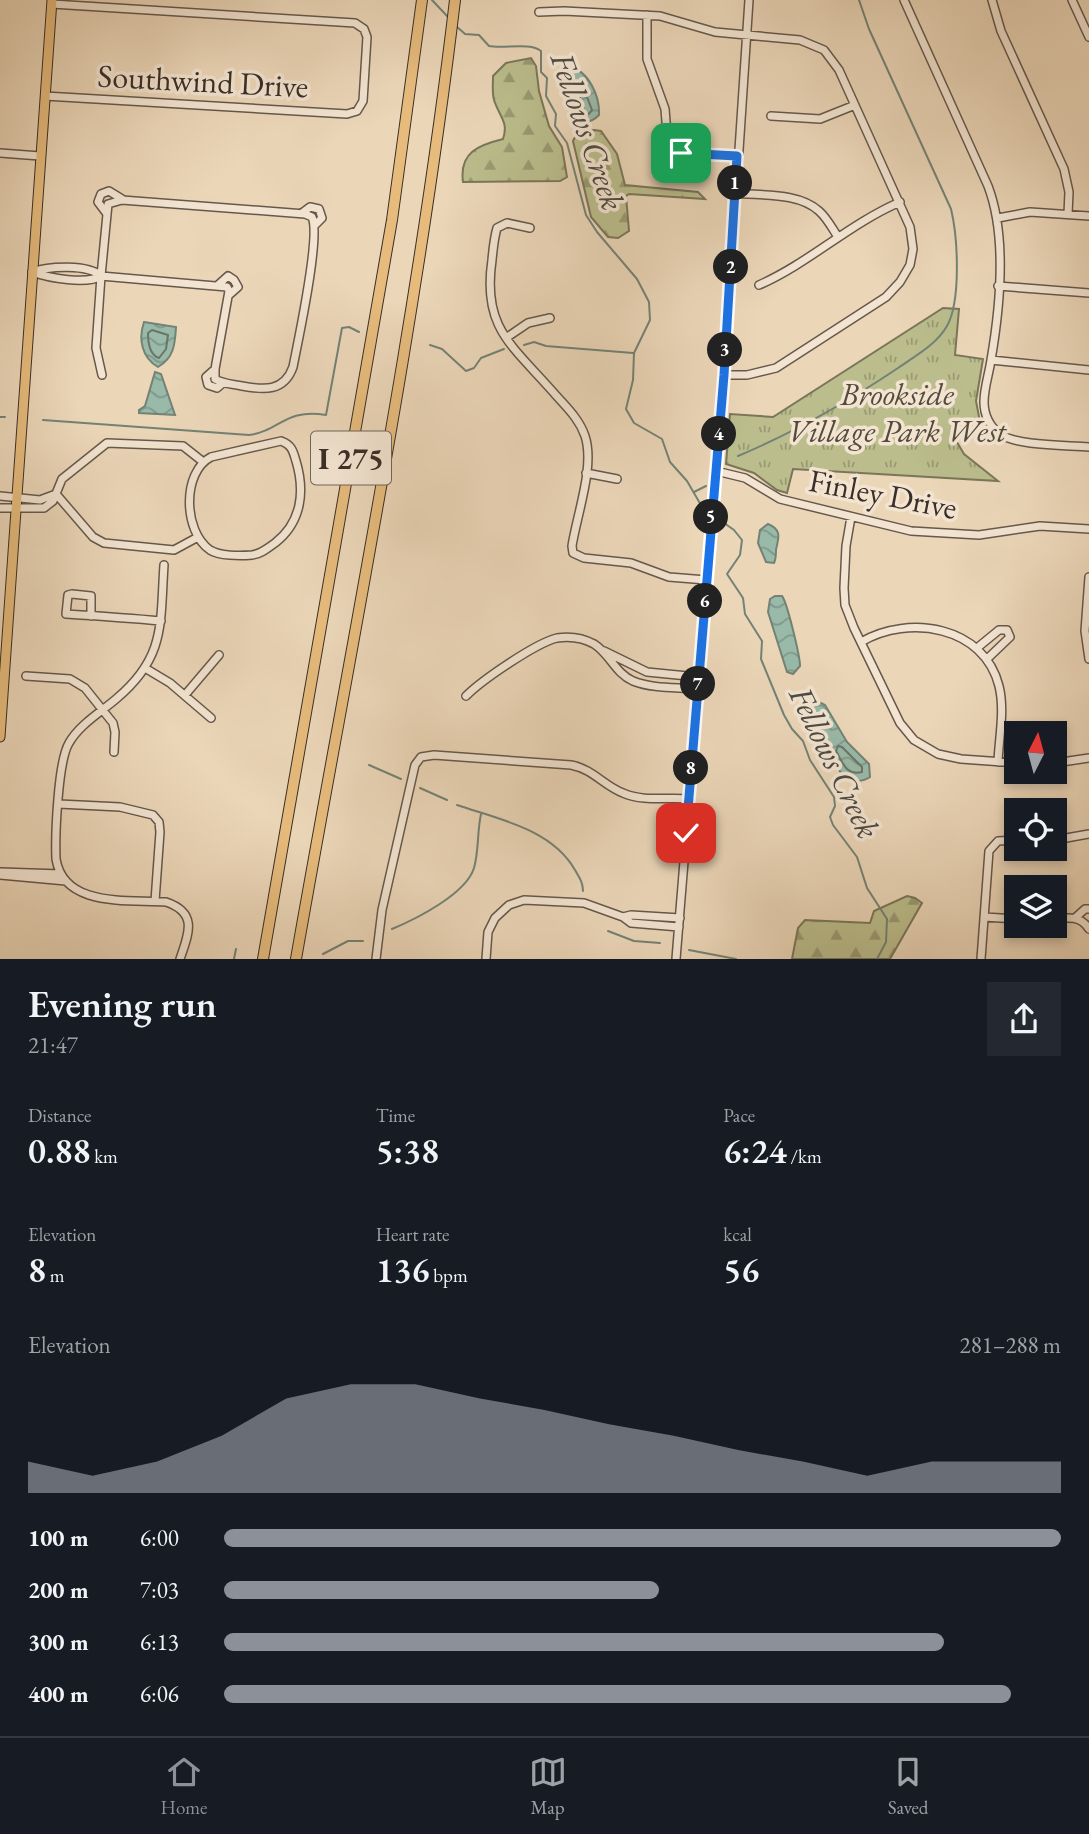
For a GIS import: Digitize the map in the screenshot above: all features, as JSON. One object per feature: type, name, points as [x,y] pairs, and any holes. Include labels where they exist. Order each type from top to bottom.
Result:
[{"type":"highway","name":"I 275","points":[[263,959],[377,311],[401,159],[421,4]]},
{"type":"highway","name":"I 275","points":[[296,959],[405,341],[436,148],[455,4]]},
{"type":"main road","points":[[0,737],[52,2]]},
{"type":"street","points":[[676,959],[724,375],[734,193],[749,0]]},
{"type":"street","points":[[904,0],[988,186],[998,218],[998,286],[985,412],[992,427],[1014,441],[1089,447]]},
{"type":"street","points":[[992,0],[1002,31],[1065,169],[1069,192],[1068,215]]},
{"type":"street","points":[[1072,0],[1089,37]]},
{"type":"street","name":"Southwind Drive","points":[[45,96],[341,114],[353,113],[363,101],[366,37],[362,27],[352,22],[52,2]]},
{"type":"street","points":[[539,12],[670,17],[709,31],[800,40],[819,47],[836,63],[912,234],[913,249],[909,265],[900,282],[886,297],[785,364],[754,374],[724,375]]},
{"type":"street","points":[[648,15],[647,59],[665,109],[668,146],[681,153],[737,156]]},
{"type":"street","points":[[771,116],[820,119],[855,104]]},
{"type":"street","points":[[0,153],[40,156]]},
{"type":"street","points":[[107,214],[98,202],[101,194],[109,191],[122,200]]},
{"type":"street","points":[[734,193],[805,201],[822,214],[838,237]]},
{"type":"street","points":[[32,272],[46,267],[95,270],[101,276],[227,287],[229,295],[215,379],[223,383],[272,388],[281,384],[291,373],[311,266],[314,226],[312,217],[122,200],[108,204],[101,276],[96,348],[102,375]]},
{"type":"street","points":[[759,285],[780,276],[875,214],[900,202]]},
{"type":"street","points":[[998,218],[1030,212],[1089,216]]},
{"type":"street","points":[[530,228],[507,223],[499,226],[488,289],[494,318],[506,338],[581,426],[588,452],[572,546],[576,556],[625,562],[669,577],[706,580]]},
{"type":"street","points":[[998,286],[1089,293]]},
{"type":"street","points":[[506,338],[528,323],[550,318]]},
{"type":"street","points":[[991,360],[1089,370]]},
{"type":"street","points":[[281,441],[293,450],[302,481],[298,509],[291,528],[277,541],[254,555],[216,552],[208,548],[198,537],[190,514],[193,476],[202,461],[281,441]]},
{"type":"street","points":[[0,508],[44,508],[53,501],[62,479],[103,444],[112,442],[183,446],[202,461]]},
{"type":"street","name":"Finley Drive","points":[[716,471],[745,478],[780,499],[911,531],[964,535],[991,534],[1040,526],[1089,529]]},
{"type":"street","points":[[586,473],[617,479]]},
{"type":"street","points":[[0,496],[40,500],[56,494]]},
{"type":"street","points":[[56,494],[93,537],[104,543],[174,550],[198,537]]},
{"type":"street","points":[[40,500],[44,508]]},
{"type":"street","points":[[851,517],[846,546],[844,594],[849,618],[897,717],[914,740],[929,750],[947,757],[1004,762]]},
{"type":"street","points":[[164,565],[161,621],[156,647],[145,668],[129,689],[75,734],[66,747],[55,853],[56,863],[64,878],[76,891],[89,896],[172,904],[186,918],[189,936],[180,959]]},
{"type":"street","points":[[1089,577],[1085,631],[1089,660]]},
{"type":"street","points":[[91,616],[161,621]]},
{"type":"street","points":[[861,642],[888,630],[918,627],[951,633],[977,648],[987,659],[1001,695],[998,762]]},
{"type":"street","points":[[977,648],[999,630],[1007,630],[1010,637],[1007,642],[987,659]]},
{"type":"street","points":[[466,695],[477,685],[555,639],[571,637],[582,639],[641,670],[698,677]]},
{"type":"street","points":[[603,651],[625,676],[637,682],[650,686],[697,689]]},
{"type":"street","points":[[185,695],[219,655]]},
{"type":"street","points":[[145,668],[185,695],[211,718]]},
{"type":"street","points":[[637,682],[641,670]]},
{"type":"street","points":[[26,676],[75,681],[85,688],[115,728],[114,752]]},
{"type":"street","points":[[376,959],[379,924],[406,802],[415,765],[424,755],[571,765],[588,770],[616,790],[628,795],[689,799]]},
{"type":"street","points":[[1068,761],[1089,758]]},
{"type":"street","points":[[59,804],[120,807],[153,815],[159,822],[160,832],[155,901]]},
{"type":"street","points":[[1067,837],[1089,834]]},
{"type":"street","points":[[981,959],[989,851],[995,843],[1004,839]]},
{"type":"street","points":[[0,873],[64,878]]},
{"type":"street","points":[[486,959],[488,932],[495,918],[504,909],[529,899],[584,903],[623,917],[631,923],[679,922]]},
{"type":"street","points":[[1075,918],[1085,909],[1089,909]]},
{"type":"street","points":[[984,917],[1004,918]]},
{"type":"street","points":[[1067,918],[1084,922],[1089,929]]},
{"type":"green space","points":[[531,58],[536,66],[539,91],[549,126],[562,147],[567,177],[560,181],[463,182],[464,163],[472,152],[503,139],[505,133],[504,123],[494,100],[493,76],[506,63]]},
{"type":"green space","points":[[601,131],[617,154],[625,185],[698,192],[705,199],[629,194],[626,196],[629,231],[618,238],[608,237],[591,217],[573,141],[579,134]]},
{"type":"green space","name":"Brookside Village Park West","points":[[943,308],[959,309],[955,355],[983,359],[976,401],[980,422],[954,437],[964,454],[998,481],[793,469],[787,493],[777,490],[754,473],[726,464],[730,414],[773,417]]},
{"type":"green space","points":[[907,896],[922,903],[890,959],[792,959],[798,928],[805,920],[870,923],[874,911]]},
{"type":"water","points":[[570,67],[577,69],[588,79],[598,100],[599,115],[590,121],[580,120],[566,79]]},
{"type":"water","points":[[144,322],[176,327],[170,355],[158,367],[148,359],[143,348],[141,335]]},
{"type":"water","points":[[155,372],[161,374],[175,415],[139,413],[145,406]]},
{"type":"water","points":[[768,524],[778,532],[774,563],[766,562],[758,543],[760,530]]},
{"type":"water","points":[[782,596],[784,600],[796,641],[800,666],[793,674],[787,672],[768,612],[770,599]]},
{"type":"water","points":[[817,701],[825,705],[847,742],[869,764],[870,777],[857,781],[843,777],[822,738],[820,722],[807,709],[810,703]]},
{"type":"waterway","name":"Fellows Creek","points":[[432,0],[448,17]]},
{"type":"waterway","points":[[738,456],[820,416],[925,350],[947,326],[955,301],[957,269],[951,209],[869,29],[859,0]]},
{"type":"waterway","name":"Fellows Creek","points":[[456,26],[465,34],[479,35],[489,46],[524,46],[541,51],[541,72],[547,78],[546,96],[556,114],[555,126],[567,143],[586,215],[637,279],[649,302],[650,320],[634,353],[633,380],[626,409],[634,423],[662,439],[670,462],[687,481],[705,512]]},
{"type":"waterway","points":[[43,420],[249,435],[260,433],[292,417],[326,415],[342,328],[349,327],[359,332]]},
{"type":"waterway","points":[[524,345],[534,342],[546,346],[633,353]]},
{"type":"waterway","points":[[430,345],[442,349],[466,371],[474,368],[481,358],[504,349]]},
{"type":"waterway","points":[[0,417],[5,417]]},
{"type":"waterway","points":[[694,492],[706,486]]},
{"type":"waterway","name":"Fellows Creek","points":[[717,518],[734,530],[742,540],[740,555],[727,574],[743,598],[745,614],[762,641],[761,659],[784,715],[803,741],[810,760],[834,797],[835,806],[830,817],[833,825],[857,857],[867,888],[887,919],[886,942],[877,959]]},
{"type":"waterway","points":[[369,765],[401,779]]},
{"type":"waterway","points":[[420,788],[447,800]]},
{"type":"waterway","points":[[457,805],[523,827],[553,845],[575,870],[582,882],[583,891]]},
{"type":"waterway","points":[[392,929],[439,904],[469,878],[476,862],[481,814]]},
{"type":"waterway","points":[[608,931],[634,941],[660,943]]},
{"type":"waterway","points":[[323,954],[348,941],[363,941]]},
{"type":"waterway","points":[[234,959],[236,949]]},
{"type":"waterway","points":[[689,950],[736,959]]},
{"type":"route","points":[[681,153],[737,156],[724,375],[686,833]]}]
